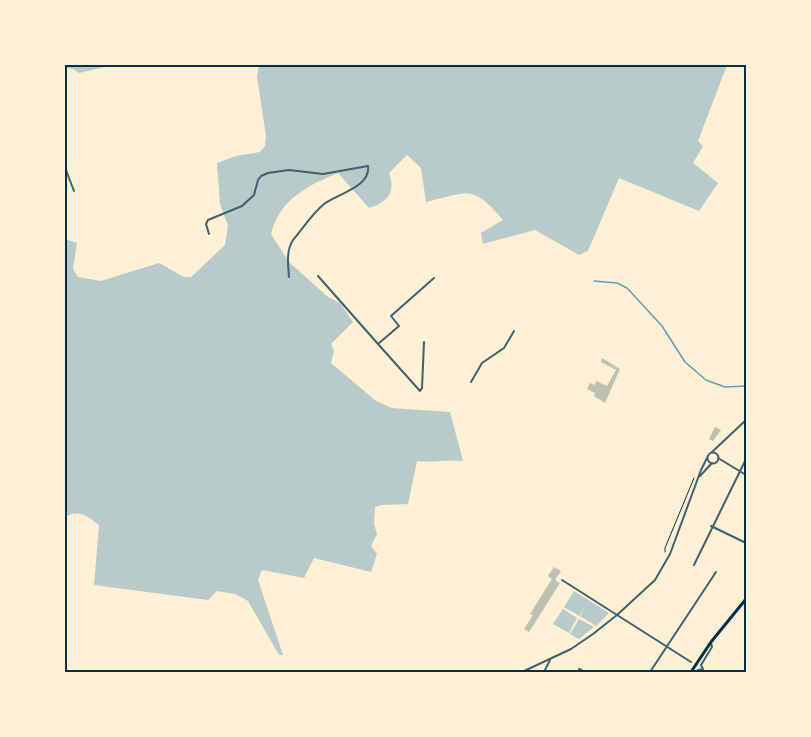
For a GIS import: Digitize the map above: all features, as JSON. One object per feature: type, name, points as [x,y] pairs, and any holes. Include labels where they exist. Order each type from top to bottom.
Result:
[{"type":"main road","points":[[693,672],[711,642],[747,599]]},
{"type":"street","points":[[64,165],[74,191]]},
{"type":"street","points":[[209,234],[206,224],[208,220],[242,206],[254,195],[261,176],[289,170],[323,174],[368,166],[368,171],[355,188],[324,204],[293,240],[288,255],[289,277]]},
{"type":"street","points":[[318,276],[420,391],[424,342]]},
{"type":"street","points":[[378,344],[399,326],[391,316],[434,278]]},
{"type":"street","points":[[471,381],[482,363],[504,348],[514,331]]},
{"type":"street","points":[[522,672],[571,649],[617,615],[651,585],[662,571],[709,453],[747,420]]},
{"type":"street","points":[[699,478],[718,457],[720,444]]},
{"type":"street","points":[[712,452],[747,475]]},
{"type":"street","points":[[707,458],[712,463]]},
{"type":"street","points":[[694,565],[711,526],[747,459]]},
{"type":"street","points":[[711,526],[747,543]]},
{"type":"street","points":[[650,672],[716,572]]},
{"type":"street","points":[[562,580],[691,662]]},
{"type":"street","points":[[708,672],[701,665],[712,647],[711,642]]},
{"type":"street","points":[[544,672],[550,660]]},
{"type":"street","points":[[579,669],[585,672]]},
{"type":"street","points":[[693,672],[703,669]]},
{"type":"shaded area","points":[[65,64],[113,65],[79,73],[65,68]]},
{"type":"shaded area","points":[[259,65],[727,65],[698,141],[703,146],[693,163],[718,183],[699,211],[619,178],[588,251],[579,255],[535,230],[483,244],[481,233],[503,220],[493,208],[469,194],[426,202],[421,168],[407,155],[389,173],[391,191],[386,199],[376,206],[369,208],[338,173],[296,195],[281,212],[271,234],[289,262],[328,297],[340,303],[353,322],[331,344],[334,351],[331,363],[376,401],[392,408],[450,412],[463,461],[417,461],[408,504],[375,507],[374,524],[377,534],[371,546],[377,554],[371,572],[314,558],[304,578],[262,570],[258,580],[283,655],[279,655],[248,601],[235,594],[217,591],[208,600],[94,585],[99,525],[87,516],[79,514],[65,517],[65,239],[77,243],[73,269],[78,277],[101,281],[159,263],[184,277],[191,277],[225,245],[228,226],[220,204],[217,163],[236,156],[260,152],[265,146],[266,136],[257,77]]},
{"type":"shaded area","points":[[574,591],[609,613],[596,626],[580,616],[585,606],[579,616],[564,607]]},
{"type":"shaded area","points":[[563,609],[577,618],[569,633],[553,624]]},
{"type":"shaded area","points":[[579,619],[594,627],[579,639],[570,634]]},
{"type":"building","points":[[602,358],[620,369],[605,403],[587,389],[590,383],[595,385],[596,381],[607,386],[616,370],[601,362]]},
{"type":"building","points":[[715,427],[721,430],[713,441],[709,439]]},
{"type":"building","points":[[554,567],[561,571],[555,580],[560,583],[529,632],[524,629],[533,615],[530,614],[552,579],[548,576]]},
{"type":"waterway","points":[[594,281],[617,283],[627,288],[662,326],[685,362],[706,380],[725,387],[746,386]]}]
